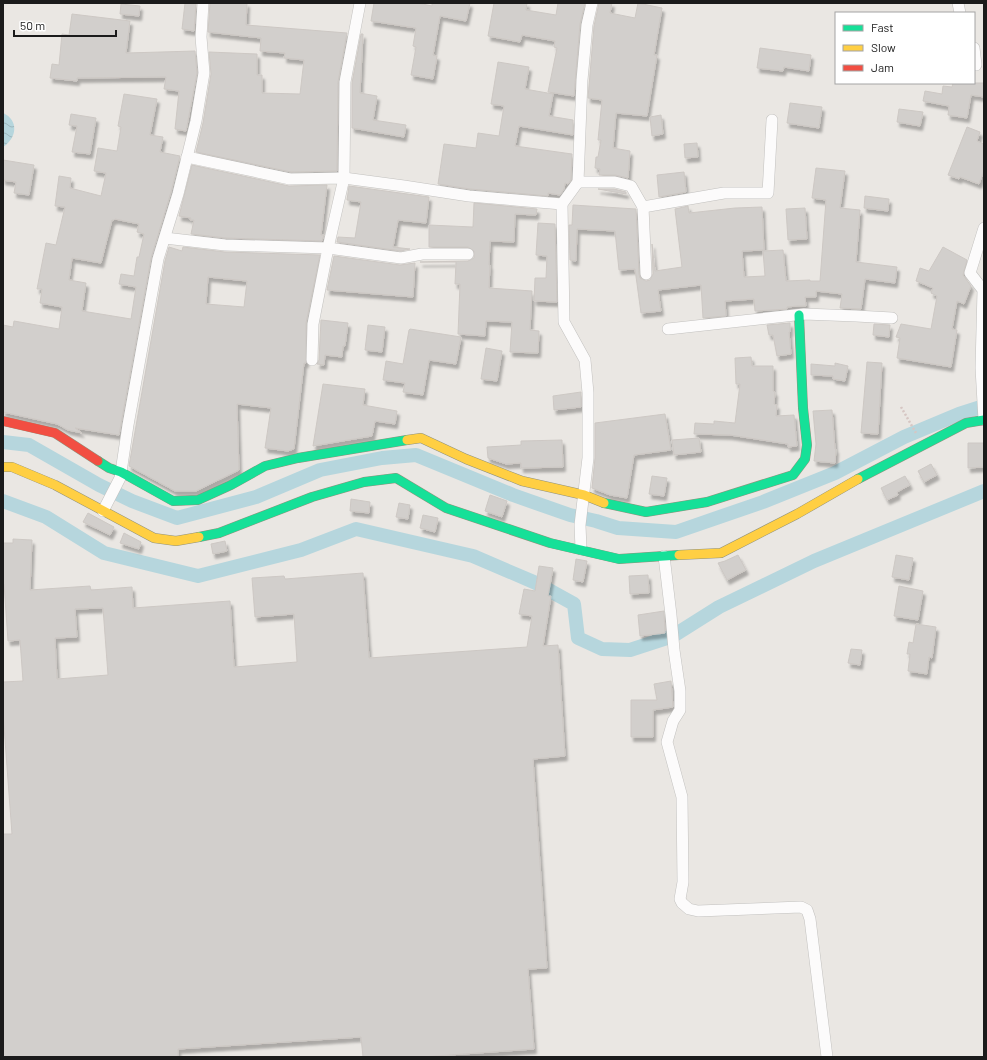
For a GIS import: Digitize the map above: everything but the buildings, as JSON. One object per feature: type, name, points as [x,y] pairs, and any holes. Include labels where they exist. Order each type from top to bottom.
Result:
[{"type":"street","points":[[103,511],[120,475],[158,259],[178,194],[196,121],[204,73],[201,37],[203,3]]},
{"type":"street","points":[[312,360],[313,324],[344,178],[345,82],[360,3]]},
{"type":"street","points":[[581,550],[580,525],[588,458],[588,393],[585,360],[564,322],[562,204],[578,182],[582,80],[587,25],[592,3]]},
{"type":"street","points":[[975,56],[976,65]]},
{"type":"street","points":[[643,207],[724,193],[768,193],[772,120]]},
{"type":"street","points":[[187,157],[290,179],[344,178],[469,196],[562,204]]},
{"type":"street","points":[[578,182],[615,182],[631,186],[643,207],[646,274]]},
{"type":"street","points":[[3,467],[12,467],[55,485],[154,538],[176,541],[219,533],[312,497],[364,482],[396,478],[446,508],[550,543],[620,558],[721,553],[966,423],[984,420],[981,368],[983,290],[970,273],[980,259],[984,228]]},
{"type":"street","points":[[164,238],[225,245],[328,248],[401,258],[422,254],[468,254]]},
{"type":"street","points":[[3,421],[56,433],[120,475],[173,501],[198,500],[231,485],[265,466],[298,458],[421,438],[466,459],[522,481],[607,504],[646,512],[707,502],[793,475],[805,460],[807,445],[803,408],[799,315]]},
{"type":"street","points":[[668,329],[799,315],[892,318]]},
{"type":"street","points":[[664,556],[680,691],[680,710],[673,721],[667,742],[682,797],[683,882],[680,899],[682,904],[689,909],[698,911],[801,907],[807,910],[810,919],[828,1057]]},
{"type":"path","points":[[901,407],[923,446]]},
{"type":"water","points":[[3,113],[12,120],[14,129],[11,139],[3,147]]},
{"type":"waterway","points":[[3,442],[29,445],[99,485],[132,501],[177,518],[256,497],[320,470],[382,458],[416,455],[513,495],[570,515],[618,528],[676,532],[763,502],[835,473],[904,437],[959,414],[984,406]]},
{"type":"waterway","points":[[3,501],[46,517],[104,553],[198,576],[301,550],[356,529],[473,556],[536,583],[574,604],[578,638],[602,649],[630,650],[673,636],[719,607],[814,561],[984,491]]},
{"type":"traffic: fast","points":[[604,503],[646,512],[707,502],[793,475],[805,459],[807,445],[803,408],[799,315]]},
{"type":"traffic: fast","points":[[858,479],[966,423],[984,420]]},
{"type":"traffic: fast","points":[[98,461],[173,501],[198,500],[231,485],[265,466],[298,458],[407,440]]},
{"type":"traffic: fast","points":[[199,537],[219,533],[312,497],[364,482],[396,478],[446,508],[550,543],[619,559],[679,555]]},
{"type":"traffic: slow","points":[[407,440],[421,438],[466,459],[522,481],[584,495],[604,503]]},
{"type":"traffic: slow","points":[[3,467],[12,467],[55,485],[154,538],[176,541],[199,537]]},
{"type":"traffic: slow","points":[[679,555],[721,553],[797,514],[858,479]]},
{"type":"traffic: jam","points":[[3,421],[55,433],[98,461]]}]
